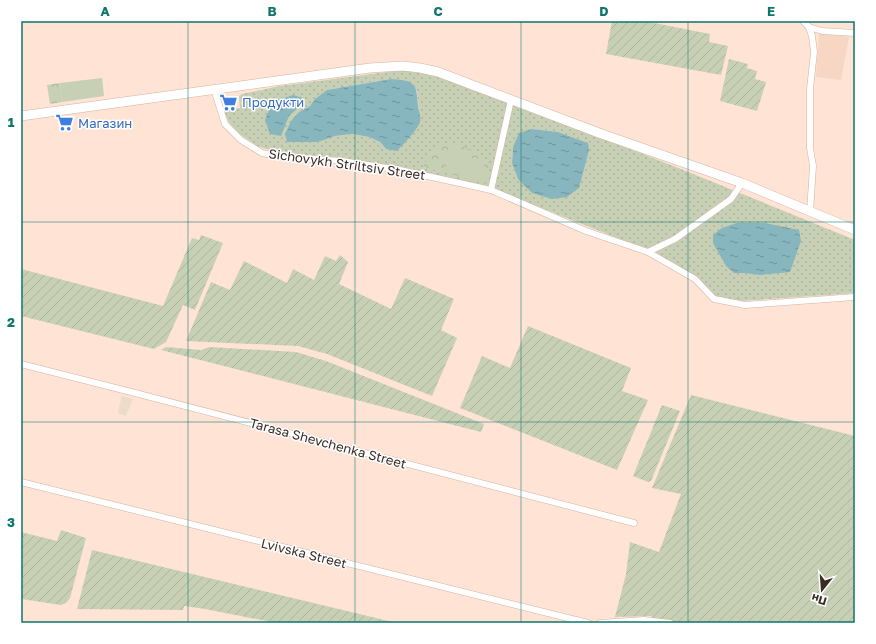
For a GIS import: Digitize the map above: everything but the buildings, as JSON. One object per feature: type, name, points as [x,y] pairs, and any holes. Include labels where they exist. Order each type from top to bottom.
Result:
[{"type":"street","points":[[803,21],[809,27],[814,52],[810,89],[810,148],[813,166],[810,212]]},
{"type":"street","points":[[809,27],[822,30],[855,33]]},
{"type":"street","points":[[21,116],[370,68],[403,66],[420,68],[438,72],[607,136],[742,183],[855,230]]},
{"type":"street","name":"Sichovykh Striltsiv Street","points":[[214,89],[224,124],[241,140],[262,153],[283,157],[342,162],[400,170],[491,190],[586,231],[648,252],[695,279],[714,299],[745,305],[855,297]]},
{"type":"street","points":[[491,190],[511,100]]},
{"type":"street","points":[[648,252],[675,239],[731,199],[742,183]]},
{"type":"street","name":"Tarasa Shevchenka Street","points":[[21,364],[634,523]]},
{"type":"street","name":"Lvivska Street","points":[[21,482],[588,623]]},
{"type":"street","points":[[600,623],[644,620],[670,623]]},
{"type":"shaded area","points":[[819,33],[849,37],[841,80],[816,77]]},
{"type":"shaded area","points":[[122,396],[133,399],[126,416],[119,414],[118,411]]},
{"type":"green space","points":[[612,21],[644,21],[710,34],[709,42],[728,46],[721,75],[606,54]]},
{"type":"green space","points":[[729,59],[748,64],[747,68],[757,71],[755,79],[766,82],[757,111],[720,101]]},
{"type":"green space","points":[[402,70],[437,76],[541,114],[855,240],[855,293],[741,301],[715,296],[698,280],[645,249],[486,186],[401,167],[328,157],[276,152],[257,146],[238,133],[228,121],[223,111],[240,108],[239,96],[242,94],[280,86]],"holes":[[[391,79],[405,80],[417,91],[420,122],[386,149],[380,142],[369,137],[352,134],[335,136],[317,142],[287,142],[299,112],[310,106],[327,90]],[[532,129],[558,132],[587,143],[518,179],[512,163],[513,147]]]},
{"type":"green space","points":[[102,78],[104,96],[62,102],[60,83]]},
{"type":"green space","points":[[60,83],[62,102],[50,104],[47,85]]},
{"type":"green space","points":[[450,142],[472,151],[483,159],[489,168],[486,184],[423,167],[437,148]]},
{"type":"green space","points":[[450,152],[485,162],[480,180],[445,170]]},
{"type":"green space","points":[[201,235],[223,243],[195,310],[183,305],[166,342],[154,349],[21,316],[21,269],[163,306],[192,238],[199,240]]},
{"type":"green space","points":[[340,255],[348,262],[339,284],[391,309],[405,278],[454,299],[441,330],[457,338],[432,396],[327,354],[298,346],[186,341],[211,282],[230,290],[244,261],[287,283],[293,269],[314,280],[325,256],[336,261]]},
{"type":"green space","points":[[528,326],[631,368],[622,391],[648,400],[617,470],[460,408],[482,356],[510,368]]},
{"type":"green space","points":[[166,347],[201,350],[209,347],[296,352],[326,361],[484,424],[481,432],[161,350]]},
{"type":"green space","points":[[691,395],[855,436],[855,623],[650,623],[652,616],[615,617],[626,574],[630,542],[659,552],[681,494],[652,488]]},
{"type":"green space","points":[[662,405],[680,411],[651,481],[648,482],[633,476]]},
{"type":"green space","points":[[61,530],[86,538],[70,598],[66,603],[61,605],[21,599],[21,532],[57,541]]},
{"type":"green space","points":[[92,550],[397,623],[277,623],[184,606],[183,610],[77,609]]},
{"type":"water","points":[[391,79],[410,82],[413,85],[417,93],[420,119],[416,129],[397,151],[386,149],[380,142],[369,137],[352,134],[335,136],[318,142],[287,142],[285,134],[291,121],[299,112],[310,106],[315,99],[327,90]]},
{"type":"water","points":[[293,95],[303,98],[301,105],[289,116],[281,136],[270,134],[265,120],[272,102]]},
{"type":"water","points":[[532,129],[558,132],[588,143],[589,150],[579,188],[567,197],[552,199],[532,193],[518,179],[512,163],[513,147],[519,133]]},
{"type":"water","points":[[737,223],[765,223],[799,230],[801,241],[790,272],[760,275],[734,273],[726,266],[713,243],[713,235],[722,228]]},
{"type":"place","name":"Продукти","points":[[229,102]]},
{"type":"place","name":"Магазин","points":[[65,123]]}]
